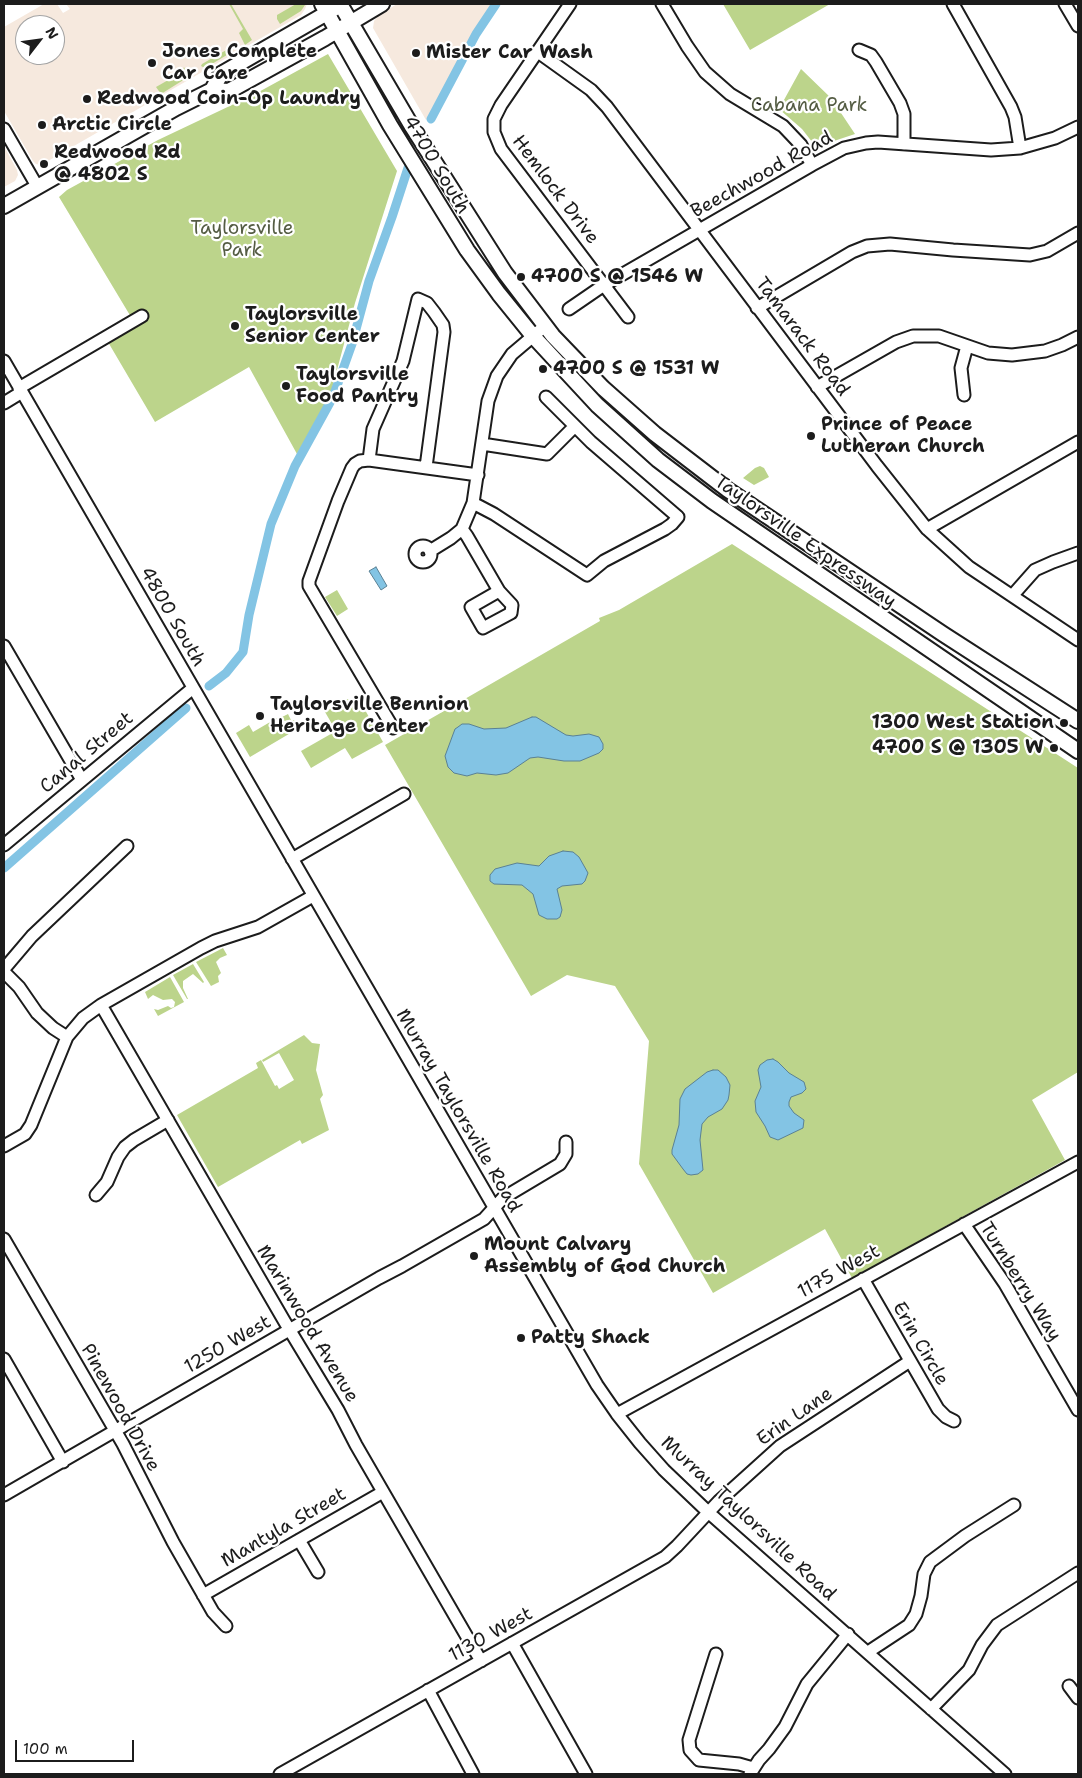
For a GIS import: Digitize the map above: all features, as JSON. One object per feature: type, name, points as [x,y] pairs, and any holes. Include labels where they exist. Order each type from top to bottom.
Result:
[{"type":"main road","points":[[212,90],[220,74],[324,8],[341,4]]},
{"type":"main road","name":"4700 South","points":[[341,4],[350,23],[405,117],[488,249],[545,326]]},
{"type":"main road","points":[[4,206],[136,130],[212,90],[229,91],[382,4]]},
{"type":"main road","name":"4700 South","points":[[324,8],[390,125],[451,225],[488,279],[533,336]]},
{"type":"main road","name":"Taylorsville Expressway","points":[[545,326],[570,355],[609,394],[655,434],[706,474],[936,629],[1078,721]]},
{"type":"main road","name":"Taylorsville Expressway","points":[[533,336],[609,416],[685,481],[783,551],[1078,751]]},
{"type":"street","name":"Hemlock Drive","points":[[570,4],[496,114],[493,125],[495,136],[501,149],[628,317]]},
{"type":"street","points":[[662,4],[691,53],[705,72],[730,94],[783,126],[801,144],[812,164]]},
{"type":"street","points":[[953,4],[1011,107],[1015,118],[1020,148]]},
{"type":"street","points":[[1066,4],[1078,26]]},
{"type":"street","points":[[860,50],[870,55],[876,62],[902,109],[905,122],[904,144]]},
{"type":"street","name":"Tamarack Road","points":[[538,52],[591,90],[603,103],[927,530],[969,567],[1078,640]]},
{"type":"street","name":"Beechwood Road","points":[[569,309],[604,285],[834,152],[854,145],[878,142],[991,150],[1020,148],[1078,127]]},
{"type":"street","points":[[4,129],[37,186]]},
{"type":"street","points":[[757,308],[852,252],[873,245],[890,244],[972,252],[1030,255],[1047,251],[1078,233]]},
{"type":"street","points":[[369,460],[373,429],[403,361],[418,299],[427,303],[444,332],[426,467]]},
{"type":"street","points":[[4,403],[21,390],[142,316]]},
{"type":"street","points":[[430,551],[462,529],[473,503],[488,401],[493,384],[506,361],[545,326]]},
{"type":"street","points":[[818,387],[904,338],[921,335],[939,336],[988,353],[998,354],[1028,354],[1045,351],[1078,338]]},
{"type":"street","points":[[964,395],[961,368],[967,346]]},
{"type":"street","points":[[4,361],[21,390]]},
{"type":"street","name":"4800 South","points":[[21,390],[292,859]]},
{"type":"street","points":[[473,503],[526,534],[586,575],[604,561],[665,529],[678,517],[575,426],[546,397]]},
{"type":"street","points":[[482,444],[547,454],[575,426]]},
{"type":"street","points":[[927,530],[1078,442]]},
{"type":"street","points":[[393,728],[309,586],[308,581],[352,468],[360,461],[369,460],[478,475]]},
{"type":"street","points":[[462,529],[468,536],[499,592]]},
{"type":"street","points":[[1012,596],[1035,570],[1078,553]]},
{"type":"street","points":[[4,646],[82,780]]},
{"type":"street","name":"Canal Street","points":[[4,844],[193,688]]},
{"type":"street","points":[[292,859],[404,794]]},
{"type":"street","points":[[67,1037],[42,1018],[4,971],[32,936],[127,846]]},
{"type":"street","name":"Murray Taylorsville Road","points":[[292,859],[597,1386],[617,1414],[664,1470],[708,1512],[1005,1774]]},
{"type":"street","points":[[4,1146],[25,1134],[31,1125],[67,1037],[83,1018],[101,1005],[201,948],[215,941],[258,927],[313,896]]},
{"type":"street","name":"Marinwood Avenue","points":[[101,1005],[338,1410],[481,1661]]},
{"type":"street","points":[[96,1195],[107,1182],[118,1157],[125,1147],[138,1137],[168,1120]]},
{"type":"street","name":"1250 West","points":[[4,1495],[484,1219],[503,1198],[560,1164],[566,1154],[566,1142]]},
{"type":"street","name":"1175 West","points":[[617,1414],[1078,1162]]},
{"type":"street","name":"Turnberry Way","points":[[964,1224],[1004,1284],[1078,1410]]},
{"type":"street","name":"Pinewood Drive","points":[[4,1239],[115,1431],[172,1542],[215,1615],[226,1626]]},
{"type":"street","name":"Erin Circle","points":[[863,1279],[938,1409],[946,1417],[954,1420]]},
{"type":"street","points":[[4,1359],[63,1462]]},
{"type":"street","name":"Erin Lane","points":[[708,1512],[780,1446],[910,1361]]},
{"type":"street","name":"Mantyla Street","points":[[203,1595],[383,1492]]},
{"type":"street","points":[[868,1652],[909,1625],[916,1614],[924,1574],[930,1562],[965,1536],[1014,1505]]},
{"type":"street","name":"1130 West","points":[[280,1774],[665,1556],[708,1512]]},
{"type":"street","points":[[299,1540],[318,1572]]},
{"type":"street","points":[[931,1709],[969,1670],[982,1645],[996,1625],[1078,1573]]},
{"type":"street","points":[[716,1654],[689,1740],[689,1747],[692,1754],[699,1760],[739,1764],[752,1771],[781,1733],[806,1684],[848,1634]]},
{"type":"street","points":[[512,1643],[586,1774]]},
{"type":"street","points":[[1069,1686],[1078,1698]]},
{"type":"street","points":[[428,1690],[473,1774]]},
{"type":"shaded area","points":[[44,4],[57,4],[63,13],[70,9],[66,4],[307,4],[301,15],[41,165],[33,161],[4,111],[4,27],[15,21],[15,65],[65,65],[65,15],[25,15]]},
{"type":"shaded area","points":[[397,4],[492,4],[474,30],[426,120],[373,28],[374,21],[379,15]]},
{"type":"shaded area","points":[[4,146],[18,175],[15,181],[4,187]]},
{"type":"green space","points":[[229,4],[231,4],[252,40],[245,45],[239,33],[243,29]]},
{"type":"green space","points":[[296,4],[305,5],[301,11],[280,24],[277,15]]},
{"type":"green space","points":[[723,4],[830,4],[750,50]]},
{"type":"green space","points":[[228,49],[232,52],[205,68],[201,66],[202,64]]},
{"type":"green space","name":"Taylorsville Park","points":[[328,54],[397,171],[355,303],[330,396],[297,454],[249,367],[155,422],[108,342],[131,317],[59,197],[67,190],[158,140],[255,94]]},
{"type":"green space","points":[[184,67],[187,74],[185,79],[161,94],[156,87],[170,79],[172,81],[181,76]]},
{"type":"green space","name":"Cabana Park","points":[[801,69],[831,98],[855,134],[816,147],[802,129],[779,109]]},
{"type":"green space","points":[[760,466],[764,468],[769,477],[754,485],[743,478],[755,468]]},
{"type":"green space","points":[[732,544],[1078,768],[1078,1072],[1032,1100],[1065,1160],[852,1278],[825,1229],[713,1293],[639,1164],[649,1041],[615,986],[567,975],[531,996],[385,745],[600,621],[599,618],[619,610]]},
{"type":"green space","points":[[337,590],[348,609],[337,616],[325,597]]},
{"type":"green space","points":[[348,699],[352,705],[360,701],[383,742],[352,759],[345,748],[311,768],[301,751],[336,731],[325,712]]},
{"type":"green space","points":[[288,714],[291,720],[283,721],[283,727],[287,727],[294,720],[299,728],[250,757],[236,733],[249,725],[253,732]]},
{"type":"green space","points":[[223,948],[227,955],[216,962],[221,973],[218,976],[219,982],[211,986],[196,962]]},
{"type":"green space","points":[[193,964],[204,982],[193,974],[183,981],[183,988],[187,999],[173,975]]},
{"type":"green space","points":[[170,977],[184,1002],[158,1016],[154,1009],[158,1010],[168,1006],[174,1007],[175,1002],[172,999],[163,1000],[153,995],[148,999],[145,992]]},
{"type":"green space","points":[[304,1035],[312,1043],[320,1044],[316,1070],[323,1095],[320,1099],[329,1130],[302,1144],[300,1140],[218,1187],[177,1115],[258,1068],[256,1063],[261,1060],[275,1086],[277,1085],[279,1089],[294,1080],[279,1053],[263,1062],[262,1060]]},
{"type":"water","points":[[376,567],[387,586],[381,590],[369,571]]},
{"type":"water","points":[[536,717],[566,735],[589,734],[599,737],[603,744],[603,749],[599,753],[580,761],[530,758],[508,773],[496,775],[477,773],[467,776],[454,773],[448,767],[445,756],[455,729],[462,724],[469,724],[484,729],[506,728]]},
{"type":"water","points":[[563,851],[573,852],[579,857],[588,873],[582,884],[562,886],[557,889],[562,910],[560,917],[557,919],[547,919],[539,915],[533,894],[522,885],[494,884],[490,881],[490,875],[495,869],[517,863],[539,866],[549,856]]},
{"type":"water","points":[[773,1059],[789,1073],[804,1082],[806,1089],[802,1093],[791,1097],[789,1102],[789,1106],[794,1113],[804,1120],[803,1128],[778,1140],[770,1137],[756,1112],[755,1101],[761,1087],[758,1070],[760,1065],[767,1060]]},
{"type":"water","points":[[718,1070],[726,1077],[730,1085],[728,1100],[722,1109],[708,1117],[702,1124],[700,1140],[703,1170],[698,1174],[691,1175],[687,1174],[672,1154],[679,1125],[680,1099],[685,1089],[707,1072]]},
{"type":"waterway","points":[[431,119],[476,34],[496,4]]},
{"type":"waterway","points":[[209,686],[226,673],[243,652],[249,615],[271,524],[295,466],[333,397],[352,344],[369,281],[408,168]]},
{"type":"waterway","points":[[4,868],[186,708]]},
{"type":"place","name":"Mister Car Wash","points":[[416,53]]},
{"type":"place","name":"Jones Complete Car Care","points":[[152,63]]},
{"type":"place","name":"Redwood Coin-Op Laundry","points":[[87,99]]},
{"type":"place","name":"Arctic Circle","points":[[42,125]]},
{"type":"place","name":"Redwood Rd @ 4802 S","points":[[44,164]]},
{"type":"place","name":"4700 S @ 1546 W","points":[[521,277]]},
{"type":"place","name":"Taylorsville Senior Center","points":[[235,326]]},
{"type":"place","name":"4700 S @ 1531 W","points":[[543,369]]},
{"type":"place","name":"Taylorsville Food Pantry","points":[[286,386]]},
{"type":"place","name":"Prince of Peace Lutheran Church","points":[[811,436]]},
{"type":"place","name":"Taylorsville Bennion Heritage Center","points":[[260,716]]},
{"type":"place","name":"1300 West Station","points":[[1064,723]]},
{"type":"place","name":"4700 S @ 1305 W","points":[[1054,748]]},
{"type":"place","name":"Mount Calvary Assembly of God Church","points":[[474,1256]]},
{"type":"place","name":"Patty Shack","points":[[521,1338]]}]
